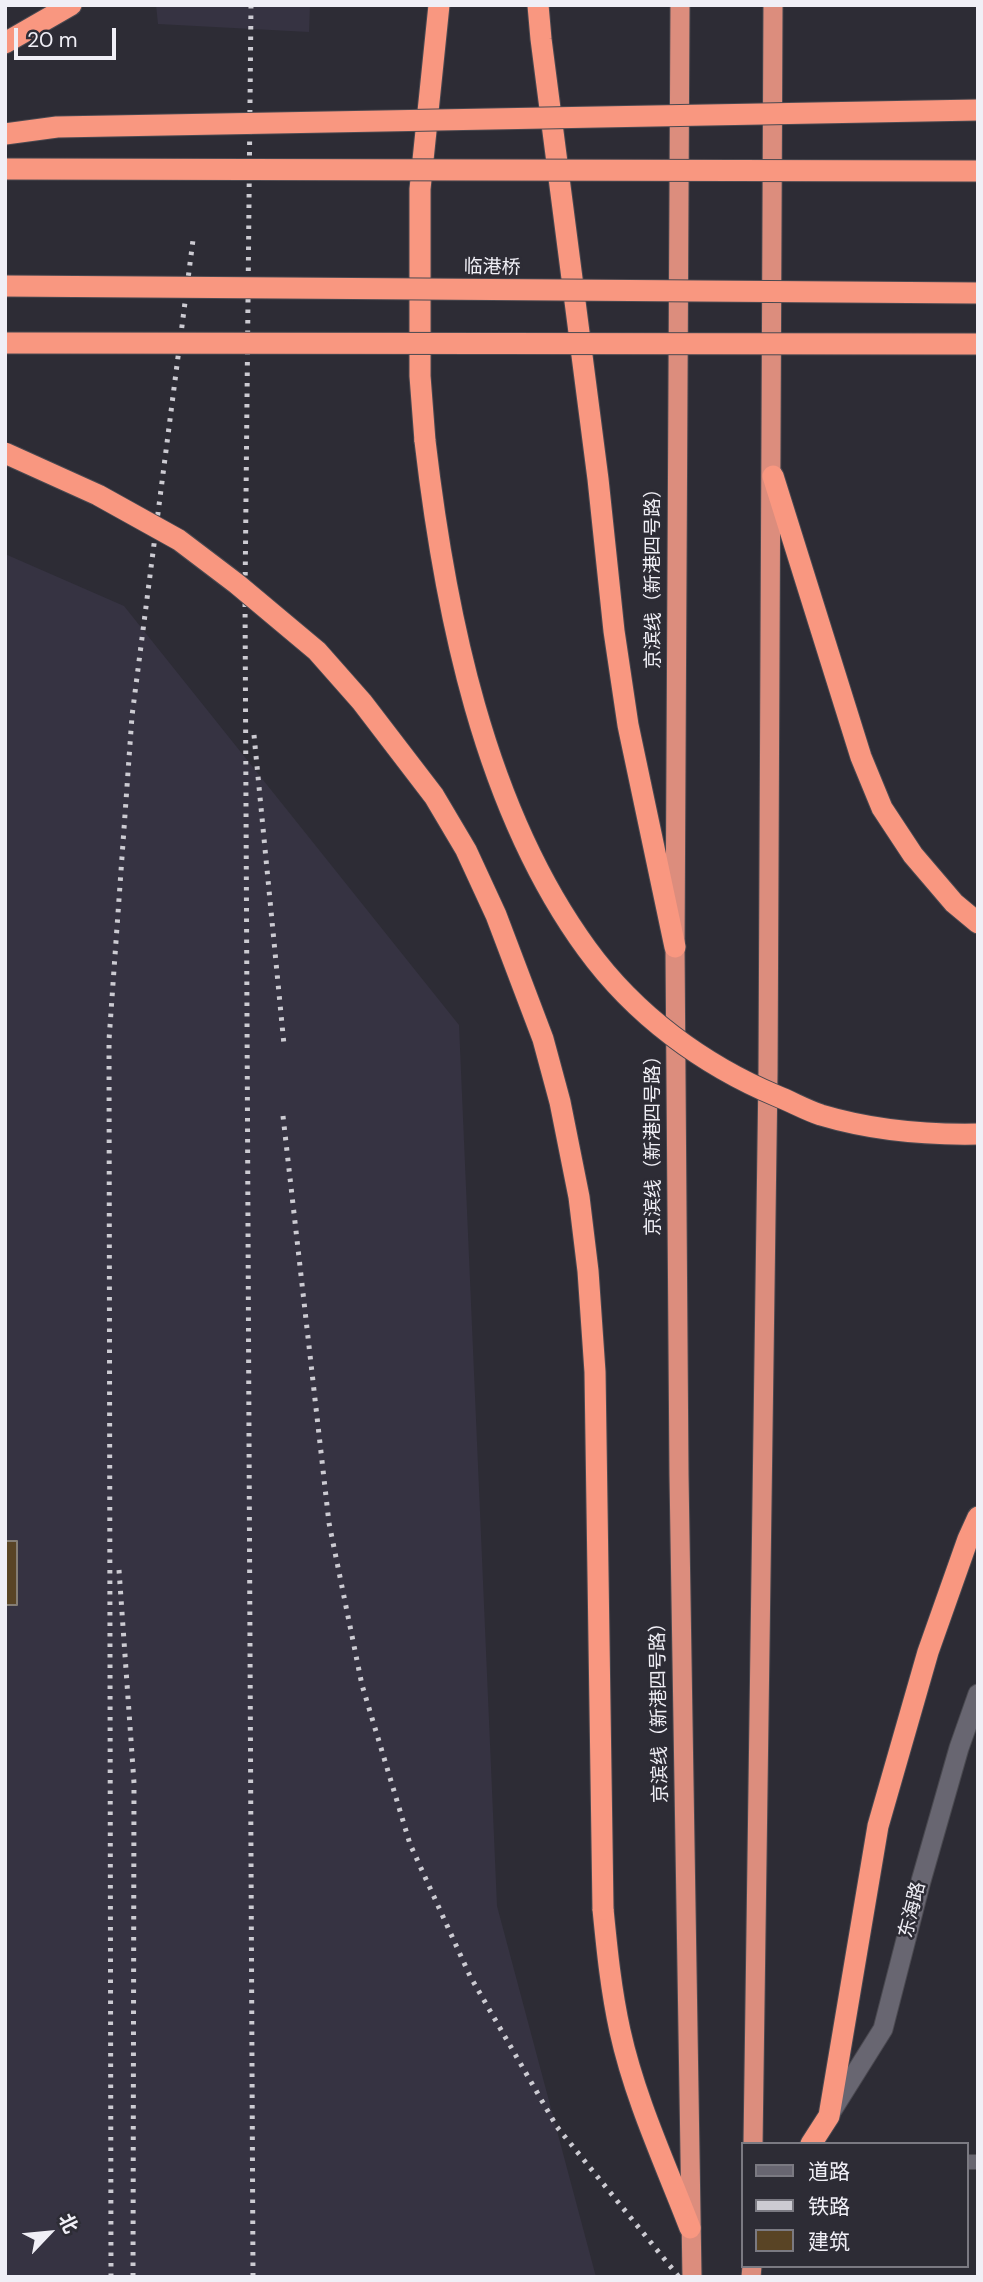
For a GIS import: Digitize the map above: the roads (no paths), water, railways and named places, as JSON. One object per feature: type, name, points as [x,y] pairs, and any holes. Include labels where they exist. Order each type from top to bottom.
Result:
[{"type":"highway","points":[[5,43],[71,5]]},
{"type":"highway","points":[[439,5],[420,189],[420,376],[425,441],[433,507],[459,645],[479,718],[512,809],[535,861],[561,911],[589,951],[623,990],[660,1025],[704,1059],[750,1085],[820,1115],[928,1133],[978,1134]]},
{"type":"highway","points":[[538,5],[598,479],[614,631],[624,698],[675,947]]},
{"type":"highway","name":"京滨线（新港四号路）","points":[[680,5],[675,947],[679,1461],[692,2277]]},
{"type":"highway","points":[[753,2142],[768,1073],[773,476],[773,5]]},
{"type":"highway","points":[[951,110],[978,103]]},
{"type":"highway","points":[[5,134],[57,127],[978,110]]},
{"type":"highway","points":[[5,169],[978,171]]},
{"type":"highway","name":"临港桥","points":[[5,286],[978,293]]},
{"type":"highway","points":[[5,343],[978,344]]},
{"type":"highway","points":[[951,344],[978,353]]},
{"type":"highway","points":[[5,453],[98,495],[179,540],[317,651],[362,702],[434,796],[466,850],[519,972],[543,1040],[559,1102],[579,1197],[588,1271],[595,1372],[603,1909],[609,1976],[620,2033],[636,2088],[690,2228]]},
{"type":"highway","points":[[773,476],[861,757],[882,808],[913,855],[954,903],[978,923]]},
{"type":"highway","points":[[812,2142],[829,2116],[878,1826],[928,1652],[978,1517]]},
{"type":"street","name":"东海路","points":[[829,2116],[883,2029],[924,1868],[959,1748],[978,1694]]},
{"type":"railway","points":[[251,5],[245,597],[253,2277]]},
{"type":"railway","points":[[111,2277],[109,1040],[132,716],[193,240]]},
{"type":"railway","points":[[254,735],[284,1045]]},
{"type":"railway","points":[[283,1116],[329,1523],[362,1685],[410,1844],[470,1976],[557,2127],[679,2277]]},
{"type":"railway","points":[[119,1570],[134,1783],[133,2277]]}]
